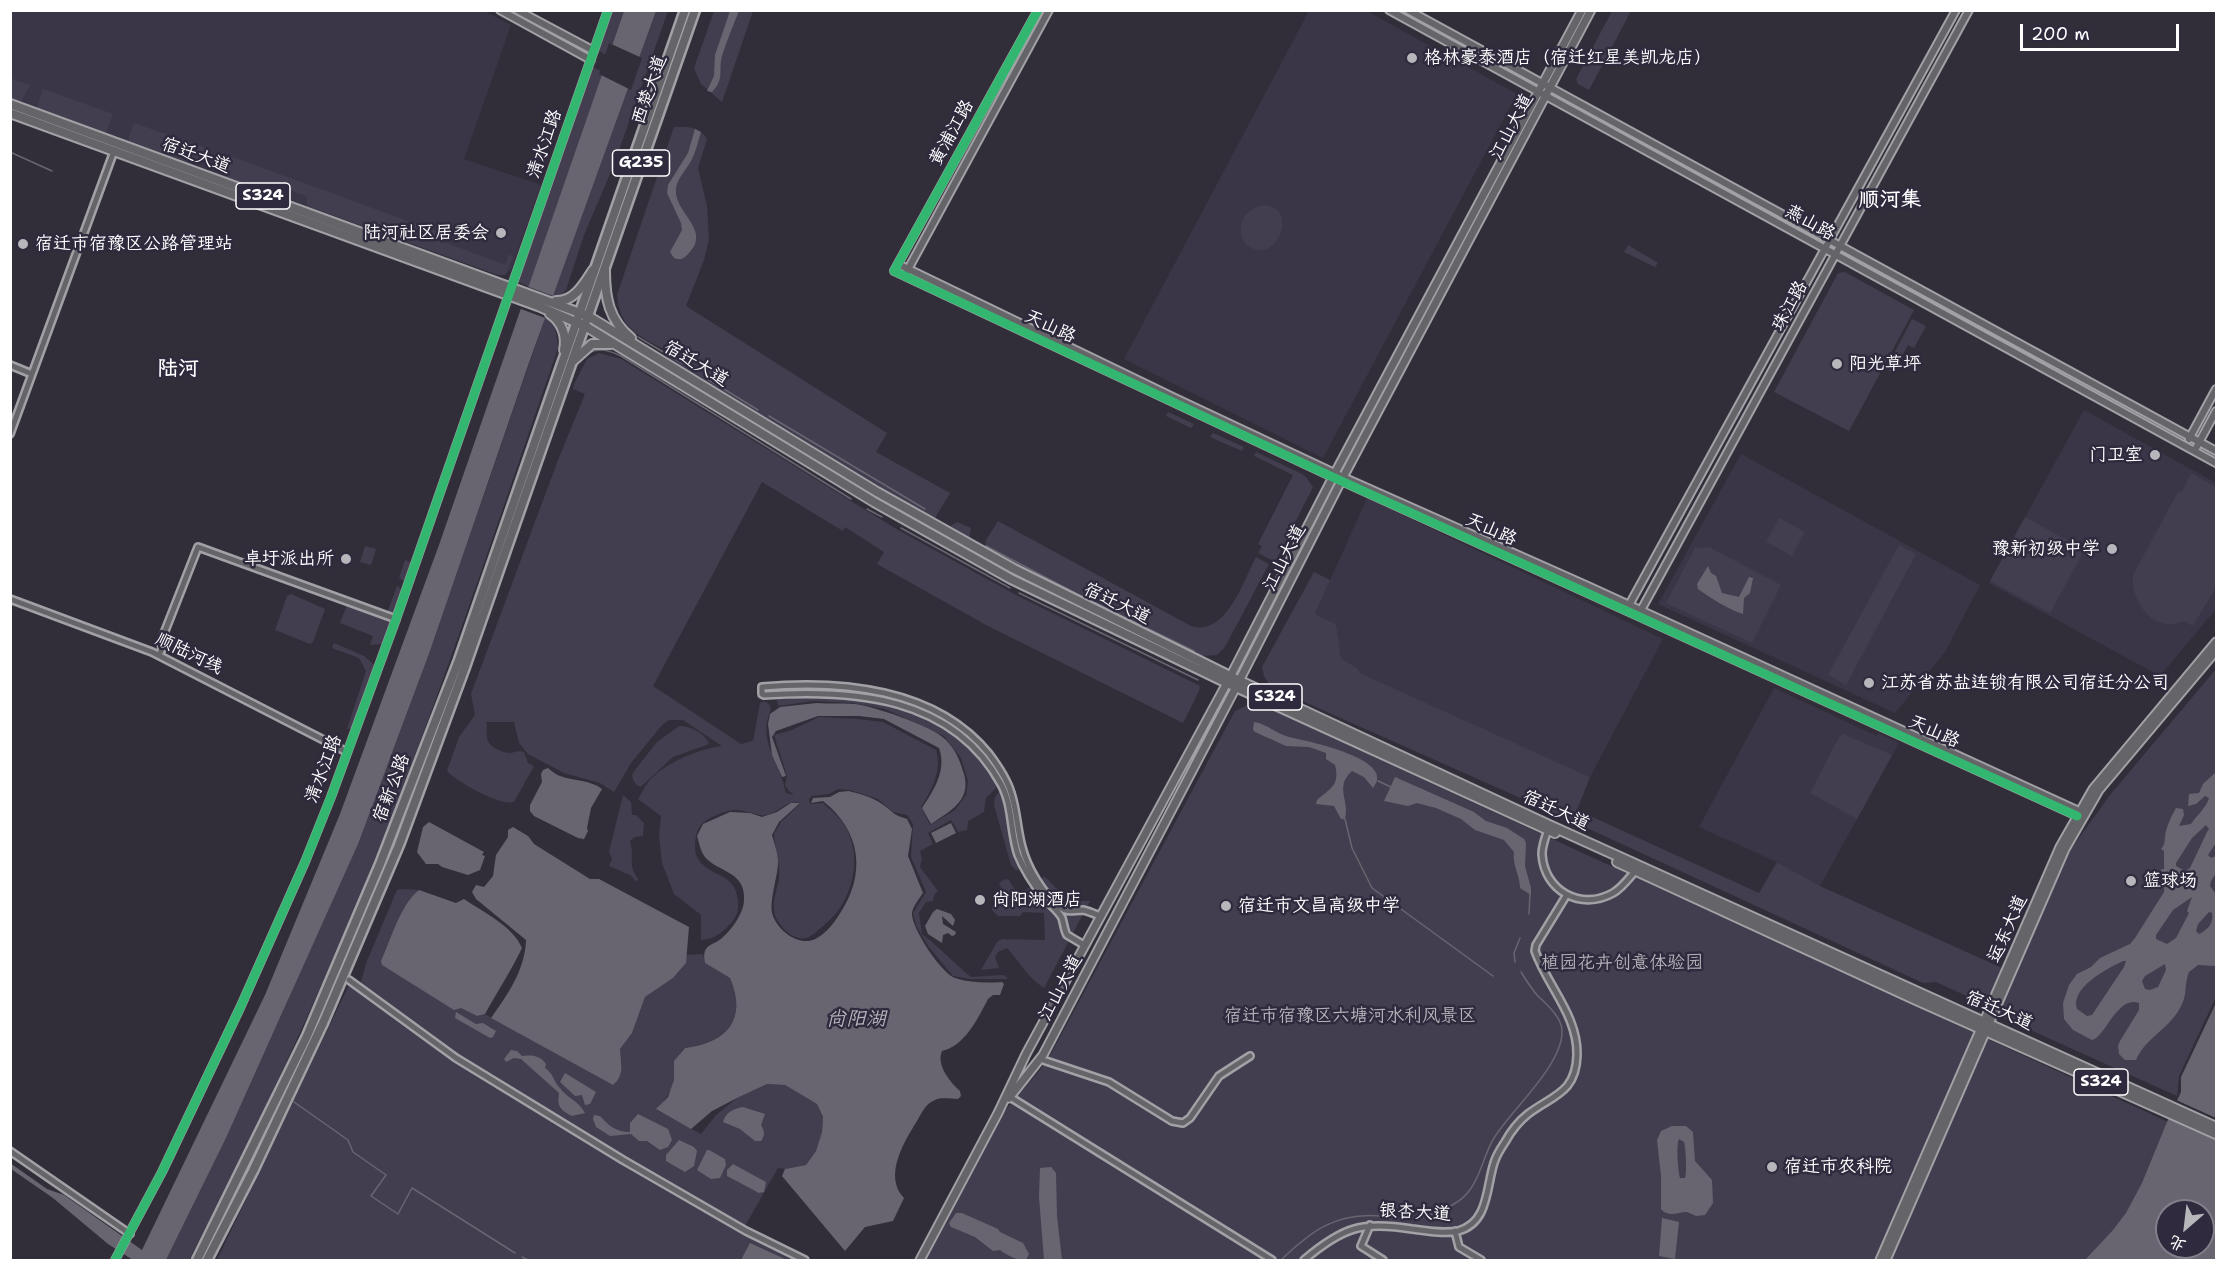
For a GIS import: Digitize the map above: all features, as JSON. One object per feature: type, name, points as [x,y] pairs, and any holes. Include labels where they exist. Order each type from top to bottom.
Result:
[{"type":"highway","name":"西楚大道","points":[[579,312],[685,10]]},
{"type":"highway","name":"西楚大道","points":[[588,316],[695,10]]},
{"type":"highway","name":"宿新公路","points":[[197,1260],[307,1036],[380,864],[459,660],[579,312]]},
{"type":"highway","name":"宿新公路","points":[[207,1260],[254,1171],[323,1023],[399,845],[465,667],[588,316]]},
{"type":"main road","name":"江山大道","points":[[920,1260],[998,1113],[1026,1054],[1229,680],[1334,475],[1582,10]]},
{"type":"main road","name":"江山大道","points":[[998,1113],[1040,1059],[1238,684],[1342,479],[1591,10]]},
{"type":"main road","name":"宿迁大道","points":[[10,104],[588,316],[877,492],[981,552],[1229,680]]},
{"type":"main road","name":"宿迁大道","points":[[10,113],[538,306],[585,326],[868,498],[1011,579],[1637,868],[2217,1127]]},
{"type":"main road","points":[[549,300],[559,302],[570,298],[582,286],[595,267]]},
{"type":"main road","points":[[605,269],[604,292],[612,316],[621,329],[653,356]]},
{"type":"main road","points":[[538,306],[554,316],[560,323],[565,338],[563,357]]},
{"type":"main road","points":[[572,363],[579,354],[592,345],[606,343],[620,347]]},
{"type":"main road","name":"运东大道","points":[[1886,1260],[2060,847],[2078,813],[2093,789],[2217,642]]},
{"type":"main road","name":"运东大道","points":[[1880,1260],[2065,849],[2094,797],[2217,651]]},
{"type":"main road","name":"宿迁大道","points":[[1985,1025],[2217,1134]]},
{"type":"street","points":[[500,10],[591,60]]},
{"type":"street","points":[[517,10],[594,51]]},
{"type":"street","name":"清水江路","points":[[117,1258],[162,1172],[240,1008],[305,862],[348,752],[514,288],[608,10]]},
{"type":"street","name":"黄浦江路","points":[[894,271],[1038,10]]},
{"type":"street","name":"黄浦江路","points":[[906,273],[1049,10]]},
{"type":"street","name":"燕山路","points":[[1389,10],[2217,463]]},
{"type":"street","name":"燕山路","points":[[1408,10],[2217,451]]},
{"type":"street","name":"珠江路","points":[[1628,607],[1956,10]]},
{"type":"street","name":"珠江路","points":[[1640,613],[1969,10]]},
{"type":"street","points":[[10,434],[114,151]]},
{"type":"street","name":"天山路","points":[[898,264],[906,273]]},
{"type":"street","name":"天山路","points":[[894,271],[906,273],[1342,479],[2078,813]]},
{"type":"street","points":[[10,365],[32,374]]},
{"type":"street","points":[[2185,445],[2217,389]]},
{"type":"street","points":[[2195,450],[2217,411]]},
{"type":"street","points":[[159,655],[162,649],[161,641],[198,547],[396,619]]},
{"type":"street","name":"顺陆河线","points":[[10,599],[159,655],[348,752]]},
{"type":"street","points":[[1084,945],[1067,935],[1062,918],[1045,898],[1024,866],[1016,846],[1007,801],[1001,785],[966,740],[951,728],[922,713],[875,699],[857,695],[815,692],[764,695],[762,687],[821,684],[857,688],[906,700],[951,720],[982,745],[1006,780],[1015,806],[1024,852],[1044,890],[1064,909],[1083,910],[1100,916]]},
{"type":"street","points":[[1549,828],[1542,852],[1544,862],[1553,882],[1566,896],[1578,899],[1602,897],[1613,893],[1637,868]]},
{"type":"street","name":"银杏大道","points":[[1304,1260],[1350,1229],[1370,1225],[1439,1232],[1455,1231],[1471,1225],[1481,1213],[1486,1202],[1494,1161],[1516,1127],[1527,1115],[1560,1095],[1574,1077],[1577,1056],[1574,1025],[1535,951],[1536,944],[1566,896]]},
{"type":"street","points":[[349,980],[456,1058],[633,1166],[746,1230],[806,1260]]},
{"type":"street","points":[[1040,1059],[1101,1078],[1172,1121],[1183,1123],[1190,1118],[1219,1076],[1250,1056]]},
{"type":"street","points":[[1010,1097],[1272,1260]]},
{"type":"street","points":[[10,1151],[129,1235]]},
{"type":"street","points":[[1370,1225],[1361,1246],[1383,1260]]},
{"type":"street","points":[[1455,1231],[1459,1246],[1481,1260]]},
{"type":"shaded area","points":[[10,11],[484,11],[511,25],[464,159],[541,185],[511,270],[505,275],[498,275],[11,98]]},
{"type":"shaded area","points":[[1309,11],[1367,11],[1517,94],[1323,458],[1124,359]]},
{"type":"shaded area","name":"豫新初级中学","points":[[2084,410],[2216,483],[2216,609],[2160,676],[1989,583]]},
{"type":"shaded area","points":[[1741,454],[1980,585],[1945,652],[1895,713],[1658,604]]},
{"type":"shaded area","points":[[1367,498],[1663,639],[1590,777],[1360,673],[1358,669],[1341,658],[1336,624],[1315,614]]},
{"type":"shaded area","points":[[1774,688],[1877,736],[1878,733],[1899,743],[1820,886],[1777,862],[1699,827]]},
{"type":"green space","points":[[611,11],[624,11],[608,56],[597,50]]},
{"type":"green space","points":[[656,11],[668,11],[613,167],[584,235],[566,290],[560,296],[553,296]]},
{"type":"green space","points":[[714,11],[753,11],[722,102],[701,84],[694,68]]},
{"type":"green space","points":[[1612,11],[1631,11],[1589,90],[1578,84],[1576,79]]},
{"type":"green space","points":[[591,66],[603,72],[529,287],[517,281]]},
{"type":"green space","points":[[10,78],[30,85],[21,102],[11,98]]},
{"type":"green space","points":[[43,89],[113,114],[106,133],[37,108]]},
{"type":"green space","points":[[134,123],[206,148],[206,150],[195,165],[129,141]]},
{"type":"green space","points":[[674,127],[697,129],[707,139],[698,168],[707,206],[709,239],[704,260],[686,306],[887,433],[876,452],[950,493],[935,518],[931,518],[666,358],[669,352],[627,325],[622,317],[617,295]]},
{"type":"green space","points":[[227,155],[438,232],[436,239],[505,265],[509,254],[513,257],[505,275],[498,275],[307,206],[307,197],[304,195],[268,183],[262,190],[224,176]]},
{"type":"green space","points":[[1263,205],[1274,208],[1281,214],[1283,223],[1276,241],[1269,248],[1260,250],[1246,244],[1241,226],[1244,217],[1249,212]]},
{"type":"green space","points":[[1628,245],[1658,263],[1655,267],[1624,252]]},
{"type":"green space","points":[[1845,272],[1914,310],[1849,431],[1774,392],[1838,273]]},
{"type":"green space","points":[[545,318],[554,321],[558,347],[556,354],[441,685],[377,854],[301,1030],[189,1260],[166,1260],[226,1138],[286,1005],[391,756],[430,651]]},
{"type":"green space","points":[[1912,319],[1926,326],[1914,348],[1908,345],[1893,373],[1886,369]]},
{"type":"green space","points":[[599,353],[621,359],[898,530],[1016,595],[1200,686],[1183,723],[988,626],[877,564],[884,552],[845,527],[843,531],[762,482],[653,686],[741,744],[753,741],[760,703],[764,701],[769,704],[771,709],[766,728],[769,745],[786,793],[794,795],[785,785],[787,776],[774,735],[792,730],[819,717],[883,722],[936,750],[938,765],[935,780],[921,807],[930,825],[955,810],[966,795],[968,781],[961,758],[944,736],[885,709],[853,703],[813,701],[779,706],[778,697],[826,694],[853,697],[908,711],[955,733],[976,752],[998,786],[986,798],[984,812],[968,821],[967,830],[958,832],[951,820],[928,833],[933,844],[920,851],[922,859],[920,867],[938,891],[933,901],[926,902],[919,913],[922,934],[971,977],[1004,975],[1008,979],[971,979],[953,976],[928,946],[916,925],[913,913],[926,892],[911,857],[913,824],[907,815],[893,812],[878,799],[850,790],[838,789],[829,794],[812,796],[809,799],[810,804],[823,803],[847,829],[853,846],[854,871],[847,896],[841,907],[813,935],[806,938],[796,937],[783,928],[775,915],[774,906],[779,873],[774,834],[781,822],[801,803],[790,803],[765,815],[732,810],[711,818],[700,826],[695,849],[697,857],[708,869],[732,884],[738,901],[737,912],[732,922],[715,937],[701,940],[701,915],[674,894],[662,863],[659,835],[661,816],[638,799],[649,781],[666,767],[694,753],[722,746],[683,720],[669,720],[662,725],[631,763],[614,792],[600,783],[564,773],[528,754],[519,743],[514,722],[486,722],[487,739],[491,745],[506,753],[524,752],[528,763],[534,766],[514,802],[499,800],[479,792],[447,771],[459,737],[475,715],[471,694],[585,394],[573,389],[574,384],[587,359]]},
{"type":"green space","points":[[1168,412],[1194,424],[1191,428],[1166,416]]},
{"type":"green space","points":[[1213,433],[1244,447],[1242,451],[1210,437]]},
{"type":"green space","points":[[1256,452],[1302,474],[1313,487],[1275,562],[1258,553],[1262,546],[1258,544],[1293,475],[1254,456]]},
{"type":"green space","points":[[2191,473],[2216,487],[2216,587],[2193,626],[2184,621],[2173,624],[2154,619],[2140,605],[2133,585],[2133,575],[2178,492],[2182,491]]},
{"type":"green space","points":[[2025,517],[2081,548],[2081,556],[2050,613],[1990,581]]},
{"type":"green space","points":[[1779,518],[1805,532],[1792,556],[1766,542]]},
{"type":"green space","points":[[998,521],[1191,626],[1203,627],[1214,623],[1224,615],[1232,605],[1256,557],[1269,564],[1225,647],[1217,655],[1199,656],[1064,591],[985,549],[986,540]]},
{"type":"green space","points":[[957,522],[971,528],[969,540],[947,528]]},
{"type":"green space","points":[[1899,545],[1916,554],[1846,685],[1828,675]]},
{"type":"green space","points":[[365,546],[376,549],[371,565],[360,562]]},
{"type":"green space","points":[[1709,547],[1781,585],[1752,643],[1666,603],[1695,548]]},
{"type":"green space","points":[[405,560],[413,563],[406,582],[399,578]]},
{"type":"green space","points":[[1314,572],[1330,580],[1315,614],[1336,624],[1341,658],[1358,669],[1360,673],[1590,777],[1577,810],[1759,893],[1777,862],[1820,886],[2002,968],[1993,990],[1982,1003],[1936,982],[1923,983],[1572,821],[1271,687],[1264,676],[1262,667]]},
{"type":"green space","points":[[397,586],[403,590],[395,611],[389,614],[387,613]]},
{"type":"green space","points":[[291,594],[325,609],[313,642],[310,644],[275,630],[287,596]]},
{"type":"green space","points":[[347,605],[390,622],[382,644],[370,645],[373,636],[340,623]]},
{"type":"green space","points":[[334,643],[364,656],[375,666],[352,728],[347,729],[366,671],[359,658],[332,648]]},
{"type":"green space","points":[[2216,669],[2216,997],[2179,1076],[2177,1096],[1997,1015],[2071,849],[2110,795]]},
{"type":"green space","name":"宿迁市宿豫区六塘河水利风景区","points":[[1254,702],[2216,1144],[2216,1260],[923,1260],[1002,1114],[1046,1063],[1235,711]]},
{"type":"green space","points":[[679,726],[697,731],[709,744],[673,757],[645,783],[638,786],[632,777],[635,770],[657,742]]},
{"type":"green space","points":[[1843,734],[1892,755],[1857,819],[1810,793],[1839,737]]},
{"type":"green space","points":[[1000,791],[1014,852],[1020,867],[1017,871],[1011,865],[994,805],[995,797]]},
{"type":"green space","points":[[623,795],[631,802],[632,815],[636,815],[644,823],[643,836],[635,837],[630,841],[632,864],[637,882],[630,875],[609,866],[612,859],[609,852]]},
{"type":"green space","points":[[1045,877],[1069,898],[1090,901],[1044,988],[1028,974],[1007,948],[998,952],[995,957],[999,968],[981,970],[997,942],[1002,939],[1045,940],[1044,913],[1023,912],[1020,916],[998,916],[992,910],[992,905],[1015,903],[1023,891],[1031,887],[1036,879]]},
{"type":"green space","points":[[1005,879],[1009,880],[1015,890],[1006,898],[999,883]]},
{"type":"green space","points":[[397,890],[419,890],[401,913],[381,961],[382,965],[477,1016],[485,1014],[613,1085],[622,1064],[620,1049],[632,1033],[645,997],[673,978],[686,963],[686,955],[703,954],[705,963],[730,978],[736,1006],[730,1026],[711,1040],[684,1048],[676,1060],[671,1088],[657,1110],[701,1134],[716,1115],[737,1098],[767,1084],[785,1085],[817,1104],[823,1118],[822,1132],[816,1151],[806,1165],[778,1168],[745,1226],[810,1260],[217,1260],[352,979],[360,984],[367,961]]},
{"type":"water","points":[[624,11],[656,11],[531,357],[430,651],[358,844],[226,1138],[166,1260],[133,1260],[108,1244],[53,1198],[11,1169],[10,1163],[47,1189],[64,1195],[142,1250],[265,995],[340,814],[439,545]]},
{"type":"water","points":[[730,11],[739,11],[722,56],[718,83],[712,92],[707,91],[714,76],[715,55]]},
{"type":"water","points":[[695,129],[701,132],[696,149],[676,188],[680,205],[694,228],[696,236],[695,244],[690,252],[679,259],[674,258],[670,252],[682,230],[681,223],[667,193],[668,185],[688,153]]},
{"type":"water","points":[[1708,566],[1711,573],[1716,576],[1722,593],[1739,597],[1749,577],[1753,578],[1750,593],[1744,598],[1743,614],[1698,589],[1697,584]]},
{"type":"water","points":[[817,703],[854,704],[875,708],[902,717],[938,734],[954,750],[963,771],[965,789],[959,803],[931,824],[922,808],[938,780],[941,764],[939,748],[884,719],[859,716],[818,716],[776,731],[772,737],[786,776],[782,777],[772,755],[768,724],[770,714],[780,707]]},
{"type":"water","points":[[1254,722],[1285,736],[1330,747],[1362,760],[1373,768],[1377,778],[1373,788],[1364,777],[1352,771],[1344,783],[1346,812],[1345,819],[1341,819],[1334,806],[1316,804],[1317,800],[1333,786],[1336,777],[1335,765],[1326,759],[1326,753],[1309,747],[1286,746],[1255,732]]},
{"type":"water","points":[[548,768],[565,778],[588,782],[602,789],[591,808],[588,831],[584,839],[534,816],[530,811],[530,805],[542,782],[541,774]]},
{"type":"water","points":[[2216,772],[2216,843],[2208,855],[2211,858],[2216,856],[2216,873],[2210,886],[2216,894],[2216,966],[2198,965],[2189,972],[2183,1002],[2177,1013],[2145,1046],[2136,1060],[2125,1060],[2119,1054],[2118,1046],[2139,1010],[2139,1003],[2131,1002],[2124,1005],[2097,1038],[2092,1040],[2073,1030],[2064,1019],[2063,1003],[2069,985],[2077,974],[2091,967],[2100,958],[2130,944],[2135,938],[2164,892],[2165,874],[2160,870],[2164,869],[2164,851],[2161,849],[2170,819],[2176,808],[2183,809],[2184,815],[2179,826],[2191,824],[2209,798],[2205,796],[2196,804],[2188,806],[2189,794],[2199,793],[2203,784]],"holes":[[[2206,825],[2209,829],[2190,868],[2185,871],[2176,866],[2176,863],[2192,838]],[[2192,897],[2187,911],[2189,913],[2176,938],[2167,944],[2156,939],[2156,935],[2173,910]],[[2209,912],[2212,913],[2209,926],[2199,934],[2196,931],[2198,924]],[[2126,961],[2092,1015],[2087,1016],[2077,1009],[2076,1001],[2079,994],[2091,980]],[[2165,964],[2166,970],[2158,987],[2145,989],[2142,981],[2145,976]]]},
{"type":"water","points":[[1395,777],[1474,812],[1486,821],[1507,828],[1524,839],[1526,843],[1525,866],[1531,895],[1520,888],[1514,852],[1504,840],[1475,830],[1461,819],[1436,808],[1417,803],[1408,806],[1384,801]]},
{"type":"water","name":"尚阳湖","points":[[849,791],[874,799],[895,814],[907,819],[912,829],[908,856],[923,893],[913,910],[913,920],[935,960],[955,978],[1004,984],[1000,995],[993,995],[988,999],[964,1037],[942,1051],[942,1067],[960,1091],[961,1096],[958,1099],[943,1098],[932,1101],[922,1112],[907,1139],[895,1170],[895,1180],[904,1198],[893,1221],[865,1227],[845,1251],[782,1176],[785,1169],[806,1165],[816,1151],[822,1132],[823,1117],[817,1104],[785,1085],[767,1084],[712,1111],[691,1129],[656,1109],[668,1097],[674,1080],[674,1061],[685,1048],[712,1041],[722,1035],[730,1027],[736,1006],[730,978],[705,963],[704,956],[707,948],[724,936],[737,920],[744,905],[743,890],[735,877],[708,860],[703,854],[697,836],[703,824],[730,812],[750,813],[762,817],[777,812],[791,803],[800,803],[779,822],[772,835],[778,862],[772,911],[776,922],[785,933],[798,940],[811,941],[824,933],[848,900],[854,884],[856,854],[852,839],[836,813],[823,801],[811,803],[813,798],[830,797],[839,792]]},
{"type":"water","points":[[429,822],[484,852],[482,855],[485,856],[480,870],[468,875],[438,864],[426,864],[417,852],[423,827]]},
{"type":"water","points":[[951,823],[956,833],[936,843],[931,833]]},
{"type":"water","points":[[513,827],[528,836],[534,844],[590,879],[599,879],[689,927],[686,963],[673,978],[645,997],[632,1033],[620,1049],[621,1073],[613,1085],[491,1018],[519,972],[526,940],[476,899],[472,892],[476,885],[484,887],[493,876],[496,855],[508,837],[508,830]]},
{"type":"water","points":[[419,890],[456,903],[464,899],[505,926],[518,940],[522,948],[485,1014],[477,1016],[461,1008],[454,1010],[382,965],[381,961],[401,913]]},
{"type":"water","points":[[937,909],[951,914],[955,920],[953,926],[942,916],[943,924],[956,932],[952,936],[948,933],[943,935],[942,943],[928,934],[925,926]]},
{"type":"water","points":[[2216,1003],[2216,1260],[2085,1260],[2126,1213],[2142,1183],[2181,1092],[2181,1077]]},
{"type":"water","points":[[456,1012],[476,1024],[483,1023],[496,1031],[493,1037],[490,1038],[455,1018]]},
{"type":"water","points":[[511,1050],[517,1051],[522,1056],[535,1056],[544,1061],[545,1068],[558,1085],[580,1105],[585,1113],[572,1116],[565,1112],[558,1101],[559,1093],[521,1059],[514,1058],[506,1062],[504,1059]]},
{"type":"water","points":[[565,1073],[596,1092],[590,1104],[585,1105],[582,1095],[575,1096],[560,1082]]},
{"type":"water","points":[[743,1107],[765,1114],[761,1125],[764,1133],[761,1141],[755,1141],[740,1129],[723,1122],[730,1112]]},
{"type":"water","points":[[638,1114],[668,1129],[672,1140],[668,1147],[660,1150],[647,1141],[639,1141],[631,1134],[610,1136],[596,1127],[593,1119],[594,1115],[600,1116],[613,1128],[630,1132],[630,1123]]},
{"type":"water","points":[[1672,1126],[1686,1126],[1693,1132],[1695,1161],[1712,1180],[1713,1203],[1705,1215],[1696,1216],[1687,1212],[1670,1214],[1661,1209],[1661,1176],[1657,1140],[1661,1131]],"holes":[[[1679,1139],[1684,1142],[1686,1175],[1685,1178],[1680,1178],[1678,1142]]]},
{"type":"water","points":[[679,1140],[694,1147],[697,1151],[694,1166],[685,1172],[666,1161],[666,1155]]},
{"type":"water","points":[[707,1150],[725,1159],[726,1165],[720,1178],[711,1179],[697,1170]]},
{"type":"water","points":[[733,1164],[766,1182],[764,1192],[759,1193],[727,1176],[727,1170]]},
{"type":"water","points":[[1051,1167],[1056,1173],[1057,1216],[1062,1260],[1044,1260],[1039,1197],[1040,1168]]},
{"type":"water","points":[[956,1213],[962,1213],[998,1229],[1023,1243],[1029,1254],[1026,1260],[1012,1257],[1000,1250],[993,1251],[975,1237],[951,1227],[949,1223]]},
{"type":"water","points":[[1662,1218],[1679,1222],[1675,1259],[1659,1256]]},
{"type":"water","points":[[750,1243],[787,1260],[741,1260]]},
{"type":"pier","points":[[609,43],[642,58],[631,90],[599,74]]},
{"type":"pier","points":[[526,286],[556,297],[548,319],[518,308]]},
{"type":"pier","points":[[2174,1099],[2216,1118],[2216,1140],[2165,1117]]},
{"type":"waterway","points":[[10,152],[52,171]]},
{"type":"waterway","points":[[638,337],[692,369]]},
{"type":"waterway","points":[[586,354],[604,350],[621,356],[851,499]]},
{"type":"waterway","points":[[706,378],[758,410]]},
{"type":"waterway","points":[[769,416],[925,509]]},
{"type":"waterway","points":[[867,509],[882,517]]},
{"type":"waterway","points":[[901,528],[1010,588]]},
{"type":"waterway","points":[[986,546],[1081,596],[1194,651]]},
{"type":"waterway","points":[[1019,593],[1198,680]]},
{"type":"waterway","points":[[1378,781],[1391,787]]},
{"type":"waterway","points":[[1345,819],[1352,848],[1372,888],[1493,976]]},
{"type":"waterway","points":[[1529,914],[1530,893]]},
{"type":"waterway","points":[[1515,962],[1514,953],[1520,938]]},
{"type":"waterway","points":[[1281,1260],[1314,1232],[1337,1221],[1365,1216],[1422,1217],[1453,1204],[1469,1191],[1477,1179],[1494,1138],[1535,1087],[1554,1058],[1560,1044],[1562,1031],[1559,1021],[1521,972]]},
{"type":"waterway","points":[[294,1102],[348,1140],[353,1152],[386,1175],[371,1196],[398,1214],[412,1188],[515,1253]]},
{"type":"waterway","points":[[522,1257],[528,1260]]},
{"type":"cycle path","points":[[115,1260],[162,1172],[240,1008],[305,862],[331,797],[396,619],[608,10]]},
{"type":"cycle path","points":[[1038,10],[894,271],[1326,474],[2077,816]]},
{"type":"place","name":"格林豪泰酒店（宿迁红星美凯龙店）","points":[[1412,58]]},
{"type":"place","name":"陆河社区居委会","points":[[501,233]]},
{"type":"place","name":"宿迁市宿豫区公路管理站","points":[[23,244]]},
{"type":"place","name":"阳光草坪","points":[[1837,364]]},
{"type":"place","name":"门卫室","points":[[2155,455]]},
{"type":"place","name":"豫新初级中学","points":[[2112,549]]},
{"type":"place","name":"卓圩派出所","points":[[346,559]]},
{"type":"place","name":"江苏省苏盐连锁有限公司宿迁分公司","points":[[1869,683]]},
{"type":"place","name":"篮球场","points":[[2131,881]]},
{"type":"place","name":"尚阳湖酒店","points":[[980,900]]},
{"type":"place","name":"宿迁市文昌高级中学","points":[[1226,906]]},
{"type":"place","name":"宿迁市农科院","points":[[1772,1167]]},
{"type":"district","name":"顺河集","points":[[1890,201]]},
{"type":"district","name":"陆河","points":[[178,370]]},
{"type":"park label","name":"植园花卉创意体验园","points":[[1622,963]]}]
